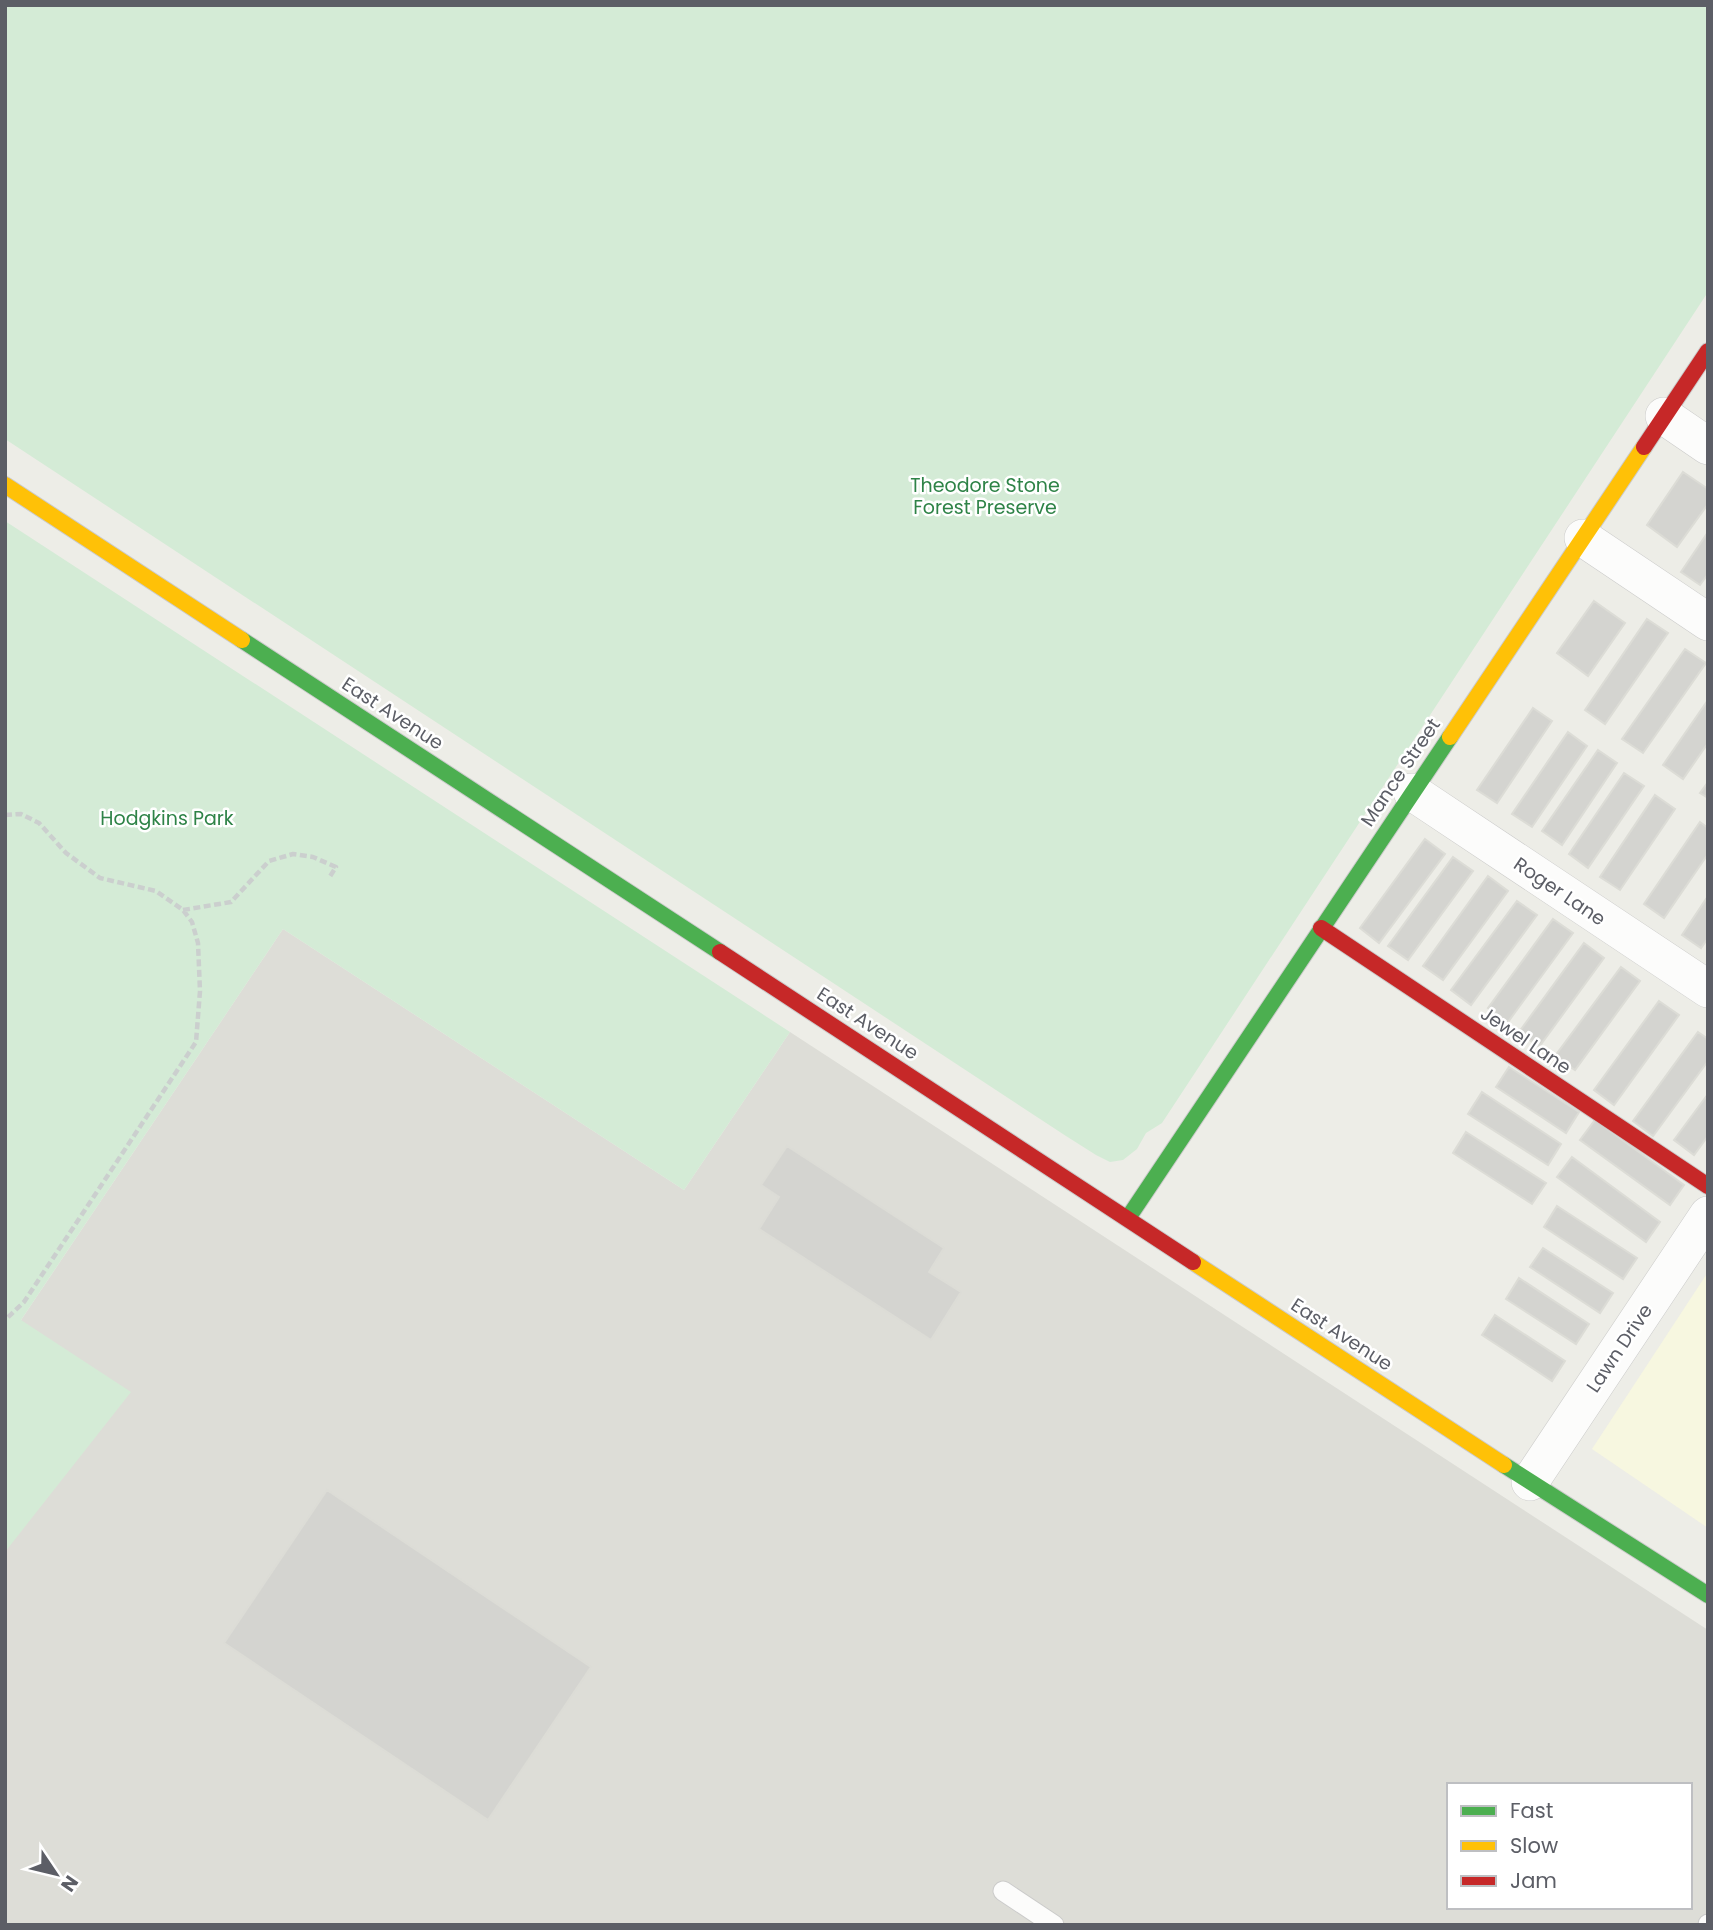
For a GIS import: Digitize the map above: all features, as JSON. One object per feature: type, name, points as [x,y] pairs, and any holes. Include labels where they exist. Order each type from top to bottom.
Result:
[{"type":"street","name":"Mance Street","points":[[1128,1218],[1708,351]]},
{"type":"street","points":[[1664,416],[1708,446]]},
{"type":"street","name":"East Avenue","points":[[5,485],[1530,1482],[1708,1595]]},
{"type":"street","points":[[1583,538],[1708,622]]},
{"type":"street","name":"Roger Lane","points":[[1412,792],[1708,989]]},
{"type":"street","name":"Jewel Lane","points":[[1321,928],[1708,1186]]},
{"type":"street","name":"Lawn Drive","points":[[1530,1482],[1708,1215]]},
{"type":"lane","points":[[1003,1891],[1054,1925]]},
{"type":"path","points":[[5,815],[21,814],[39,823],[66,853],[100,878],[156,891],[183,909],[192,922],[198,943],[200,991],[196,1042],[24,1303],[5,1320]]},
{"type":"path","points":[[183,909],[232,902],[269,861],[293,854],[313,857],[336,867],[329,878]]},
{"type":"shaded area","points":[[283,929],[684,1190],[790,1032],[1708,1630],[1708,1925],[5,1925],[5,1344]]},
{"type":"shaded area","points":[[1708,1272],[1708,1528],[1592,1449]]},
{"type":"green space","name":"Theodore Stone Forest Preserve","points":[[5,5],[1708,5],[1708,292],[1162,1123],[1146,1133],[1137,1149],[1123,1160],[1110,1162],[1066,1136],[5,439]]},
{"type":"green space","name":"Hodgkins Park","points":[[5,521],[790,1032],[684,1190],[283,929],[21,1320],[131,1392],[5,1552]]},
{"type":"building","points":[[1683,472],[1708,489],[1708,504],[1677,547],[1647,525]]},
{"type":"building","points":[[1708,532],[1708,574],[1700,585],[1681,572]]},
{"type":"building","points":[[1594,601],[1625,623],[1588,676],[1557,653]]},
{"type":"building","points":[[1647,619],[1668,633],[1605,724],[1585,710]]},
{"type":"building","points":[[1685,649],[1706,663],[1643,753],[1622,739]]},
{"type":"building","points":[[1708,700],[1708,743],[1683,779],[1663,765]]},
{"type":"building","points":[[1533,708],[1552,721],[1497,803],[1477,790]]},
{"type":"building","points":[[1568,732],[1587,746],[1532,827],[1512,814]]},
{"type":"building","points":[[1598,750],[1617,763],[1562,845],[1542,831]]},
{"type":"building","points":[[1624,773],[1644,786],[1588,868],[1569,854]]},
{"type":"building","points":[[1708,782],[1708,798],[1700,793]]},
{"type":"building","points":[[1655,795],[1675,809],[1620,890],[1600,877]]},
{"type":"building","points":[[1700,822],[1708,828],[1708,854],[1664,918],[1644,904]]},
{"type":"building","points":[[1425,839],[1445,854],[1379,943],[1360,928]]},
{"type":"building","points":[[1453,857],[1473,871],[1408,960],[1388,946]]},
{"type":"building","points":[[1488,876],[1508,891],[1443,980],[1423,966]]},
{"type":"building","points":[[1708,896],[1708,938],[1701,948],[1682,935]]},
{"type":"building","points":[[1517,901],[1537,915],[1471,1005],[1451,990]]},
{"type":"building","points":[[1553,919],[1573,933],[1508,1022],[1488,1008]]},
{"type":"building","points":[[1584,943],[1604,958],[1539,1047],[1519,1032]]},
{"type":"building","points":[[1621,967],[1640,981],[1575,1070],[1555,1056]]},
{"type":"building","points":[[1659,1001],[1679,1015],[1614,1105],[1594,1090]]},
{"type":"building","points":[[1698,1032],[1708,1039],[1708,1061],[1653,1136],[1633,1121]]},
{"type":"building","points":[[1509,1067],[1579,1112],[1566,1133],[1496,1087]]},
{"type":"building","points":[[1482,1092],[1561,1144],[1548,1165],[1468,1114]]},
{"type":"building","points":[[1708,1094],[1708,1136],[1694,1155],[1674,1140]]},
{"type":"building","points":[[1595,1120],[1684,1185],[1670,1205],[1580,1140]]},
{"type":"building","points":[[1466,1132],[1546,1183],[1532,1204],[1453,1153]]},
{"type":"building","points":[[787,1146],[944,1248],[929,1272],[961,1292],[931,1340],[759,1229],[779,1197],[761,1185]]},
{"type":"building","points":[[1572,1157],[1660,1222],[1646,1242],[1557,1177]]},
{"type":"building","points":[[1557,1206],[1637,1258],[1623,1279],[1544,1227]]},
{"type":"building","points":[[1543,1248],[1613,1293],[1600,1313],[1530,1267]]},
{"type":"building","points":[[1519,1278],[1589,1324],[1576,1344],[1506,1299]]},
{"type":"building","points":[[1495,1315],[1565,1361],[1552,1381],[1482,1335]]},
{"type":"building","points":[[327,1490],[591,1667],[488,1820],[224,1643]]},
{"type":"traffic: fast","points":[[242,640],[720,952]]},
{"type":"traffic: fast","points":[[1128,1218],[1450,737]]},
{"type":"traffic: fast","points":[[1504,1465],[1708,1595]]},
{"type":"traffic: slow","points":[[1450,737],[1644,447]]},
{"type":"traffic: slow","points":[[5,485],[242,640]]},
{"type":"traffic: slow","points":[[1193,1262],[1504,1465]]},
{"type":"traffic: jam","points":[[1644,447],[1708,351]]},
{"type":"traffic: jam","points":[[1321,928],[1708,1186]]},
{"type":"traffic: jam","points":[[720,952],[1193,1262]]}]
